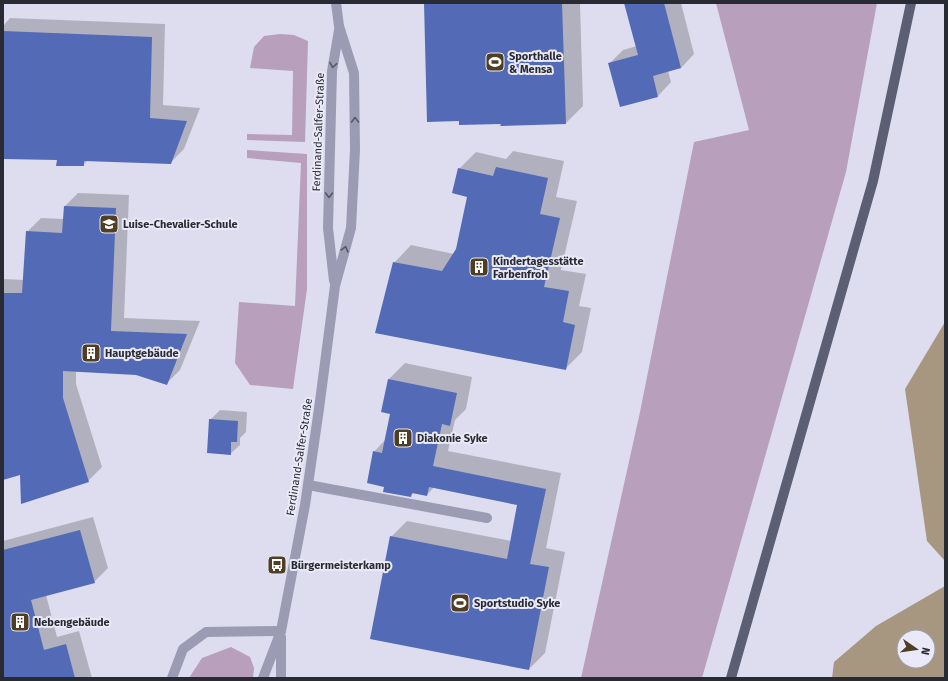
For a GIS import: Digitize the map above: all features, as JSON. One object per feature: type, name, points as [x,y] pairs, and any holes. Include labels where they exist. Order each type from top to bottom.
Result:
[{"type":"main road","points":[[731,678],[873,181],[911,3]]},
{"type":"street","name":"Ferdinand-Salfer-Straße","points":[[263,678],[281,630],[308,485],[335,286],[351,228],[355,150],[354,73],[339,26],[336,3]]},
{"type":"street","name":"Ferdinand-Salfer-Straße","points":[[335,286],[328,228],[332,71],[339,26]]},
{"type":"street","points":[[308,485],[487,518]]},
{"type":"street","name":"Ferdinand-Salfer-Straße","points":[[281,630],[282,678]]},
{"type":"street","points":[[172,678],[183,649],[206,632],[281,630]]},
{"type":"shaded area","points":[[716,3],[877,3],[846,172],[702,678],[581,678],[640,412],[694,142],[749,130]]},
{"type":"shaded area","points":[[280,34],[294,35],[308,41],[305,142],[247,140],[247,134],[292,135],[293,71],[250,68],[254,47],[264,36]]},
{"type":"shaded area","points":[[247,150],[307,154],[307,289],[293,389],[250,385],[235,363],[239,302],[295,306],[301,163],[247,158]]},
{"type":"shaded area","points":[[945,322],[945,561],[927,541],[905,389]]},
{"type":"shaded area","points":[[945,586],[945,678],[832,678],[834,662],[876,626]]},
{"type":"shaded area","points":[[231,647],[250,657],[254,668],[253,678],[189,678],[202,658]]},
{"type":"building","name":"Sporthalle & Mensa","points":[[424,3],[562,3],[566,124],[500,126],[501,124],[459,125],[459,121],[427,122]]},
{"type":"building","points":[[624,3],[664,3],[681,68],[653,76],[658,97],[620,107],[608,63],[638,55]]},
{"type":"building","points":[[3,31],[152,37],[150,118],[187,121],[171,164],[84,161],[84,166],[56,166],[57,160],[3,159]]},
{"type":"building","name":"Kindertagesstätte Farbenfroh","points":[[496,167],[548,178],[540,214],[560,218],[544,287],[569,291],[563,322],[575,325],[566,370],[375,333],[393,262],[442,271],[456,249],[467,197],[452,193],[458,168],[493,176]]},
{"type":"building","name":"Hauptgebäude","points":[[64,206],[116,208],[111,331],[187,334],[167,385],[136,375],[63,371],[63,398],[89,482],[21,504],[20,475],[3,480],[3,293],[22,293],[26,231],[62,233]]},
{"type":"building","name":"Sportstudio Syke","points":[[388,379],[457,393],[450,426],[442,424],[433,466],[546,489],[530,564],[549,567],[529,670],[370,639],[390,536],[507,559],[517,505],[429,487],[427,496],[412,493],[411,497],[383,492],[384,487],[367,483],[373,451],[382,453],[390,414],[381,412]]},
{"type":"building","points":[[209,419],[238,421],[237,442],[231,442],[231,455],[207,453]]},
{"type":"building","name":"Nebengebäude","points":[[80,530],[95,583],[31,600],[44,650],[66,644],[75,678],[3,678],[3,550]]},
{"type":"place","name":"Sporthalle & Mensa","points":[[495,62]]},
{"type":"place","name":"Luise-Chevalier-Schule","points":[[109,224]]},
{"type":"place","name":"Kindertagesstätte Farbenfroh","points":[[479,267]]},
{"type":"place","name":"Hauptgebäude","points":[[91,353]]},
{"type":"place","name":"Diakonie Syke","points":[[403,438]]},
{"type":"place","name":"Bürgermeisterkamp","points":[[277,565]]},
{"type":"place","name":"Sportstudio Syke","points":[[460,603]]},
{"type":"place","name":"Nebengebäude","points":[[20,622]]}]
